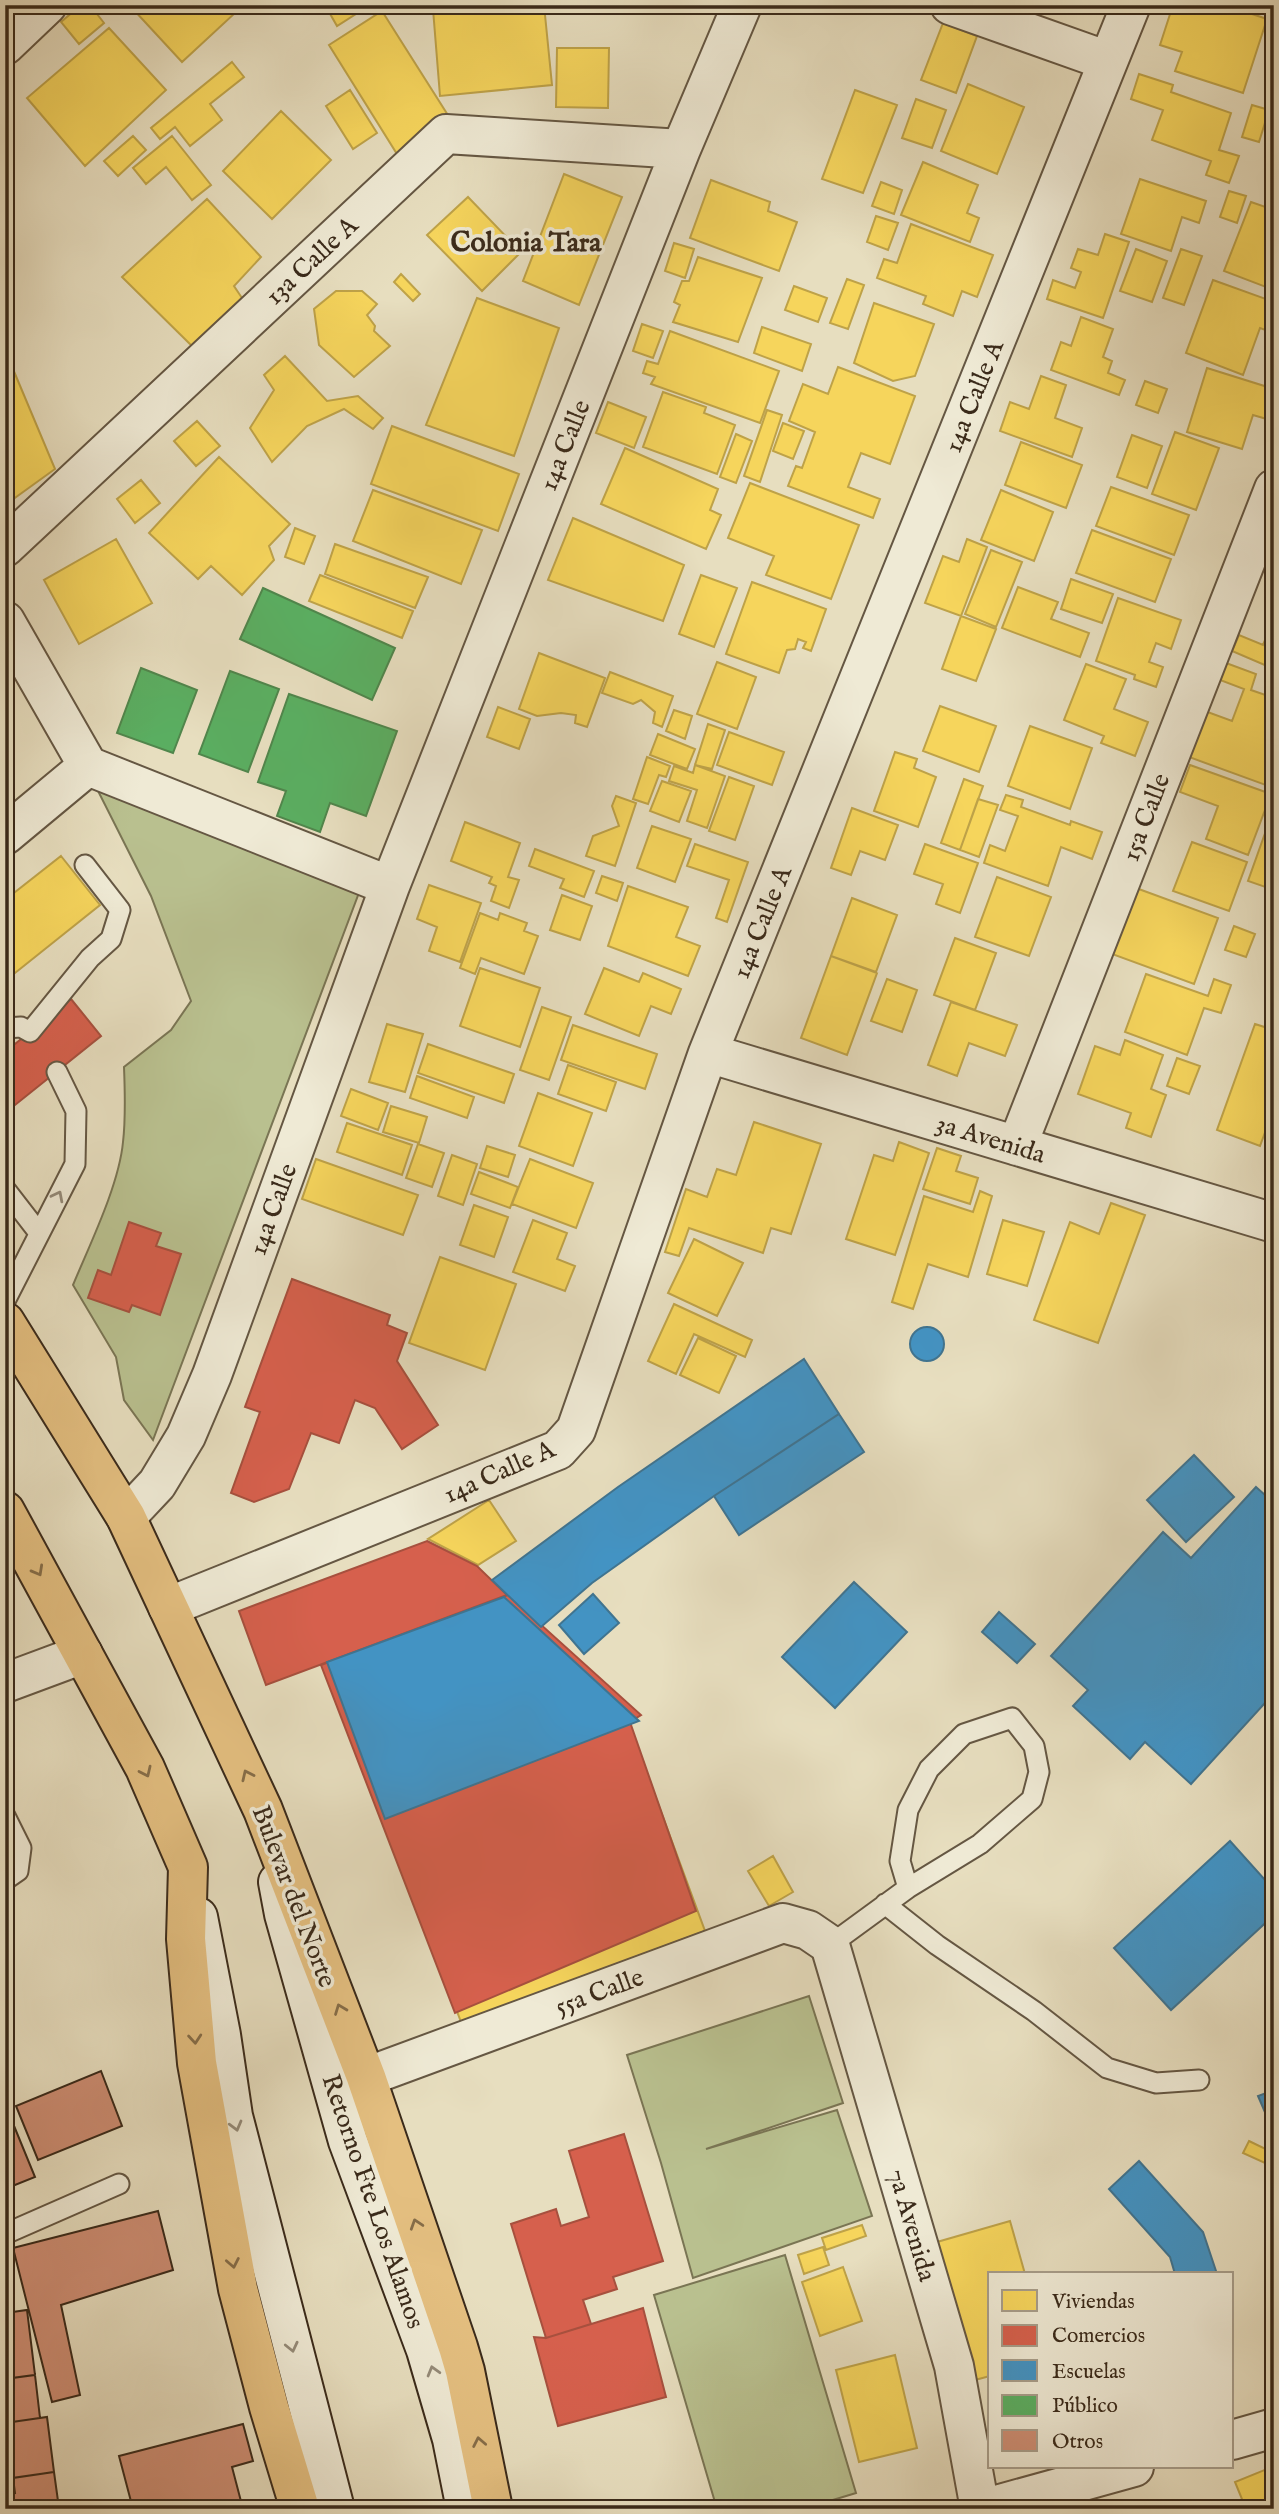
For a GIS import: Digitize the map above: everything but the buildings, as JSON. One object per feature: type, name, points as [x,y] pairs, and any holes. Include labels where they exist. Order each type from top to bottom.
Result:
[{"type":"highway","name":"Bulevar del Norte","points":[[5,1322],[126,1517],[263,1810],[366,2077],[465,2371],[493,2509]]},
{"type":"highway","points":[[5,1511],[145,1768],[188,1867],[186,1939],[197,2063],[210,2138],[238,2289],[269,2407],[300,2509]]},
{"type":"street","points":[[5,44],[47,5]]},
{"type":"street","name":"14a Calle","points":[[126,1517],[157,1484],[186,1436],[212,1375],[390,887],[681,149],[741,5]]},
{"type":"street","points":[[950,5],[1108,61]]},
{"type":"street","name":"14a Calle A","points":[[168,1607],[558,1450],[576,1430],[708,1053],[1131,5]]},
{"type":"street","name":"13a Calle A","points":[[5,547],[446,134],[681,149]]},
{"type":"street","name":"15a Calle","points":[[1017,1146],[1274,489]]},
{"type":"street","points":[[5,621],[88,766],[390,887]]},
{"type":"street","points":[[5,835],[88,766]]},
{"type":"street","name":"3a Avenida","points":[[708,1053],[1274,1223]]},
{"type":"street","points":[[5,1682],[83,1654]]},
{"type":"street","name":"Retorno Fte Los Alamos","points":[[263,1810],[284,1914],[348,2141],[426,2350],[452,2439],[467,2509]]},
{"type":"street","points":[[188,1867],[221,2035],[233,2116],[335,2509]]},
{"type":"street","name":"55a Calle","points":[[366,2077],[783,1923],[808,1930],[830,1945]]},
{"type":"street","name":"7a Avenida","points":[[830,1945],[954,2367],[981,2509]]},
{"type":"street","points":[[1234,2439],[1274,2428]]},
{"type":"street","points":[[981,2509],[1130,2468]]},
{"type":"lane","points":[[5,1028],[21,1027],[30,1032],[90,958],[111,939],[120,910],[85,865]]},
{"type":"lane","points":[[5,1301],[75,1164],[76,1111],[58,1072]]},
{"type":"lane","points":[[5,1189],[39,1233]]},
{"type":"lane","points":[[830,1945],[908,1888],[980,1844],[1032,1799],[1039,1772],[1034,1746],[1012,1718],[964,1734],[929,1769],[908,1810],[900,1861],[908,1888]]},
{"type":"lane","points":[[5,1816],[20,1848],[18,1871],[5,1881]]},
{"type":"lane","points":[[885,1904],[937,1945],[1034,2011],[1107,2068],[1156,2083],[1199,2080]]},
{"type":"lane","points":[[5,2234],[119,2184]]},
{"type":"green space","points":[[91,777],[360,890],[153,1440],[124,1400],[116,1357],[73,1285],[116,1177],[125,1123],[124,1067],[171,1030],[191,1001],[151,896]]},
{"type":"green space","points":[[809,1996],[843,2103],[706,2149],[837,2110],[872,2216],[693,2278],[627,2055]]},
{"type":"green space","points":[[785,2255],[856,2493],[803,2509],[717,2509],[654,2295]]},
{"type":"district","name":"Colonia Tara","points":[[526,241]]}]
